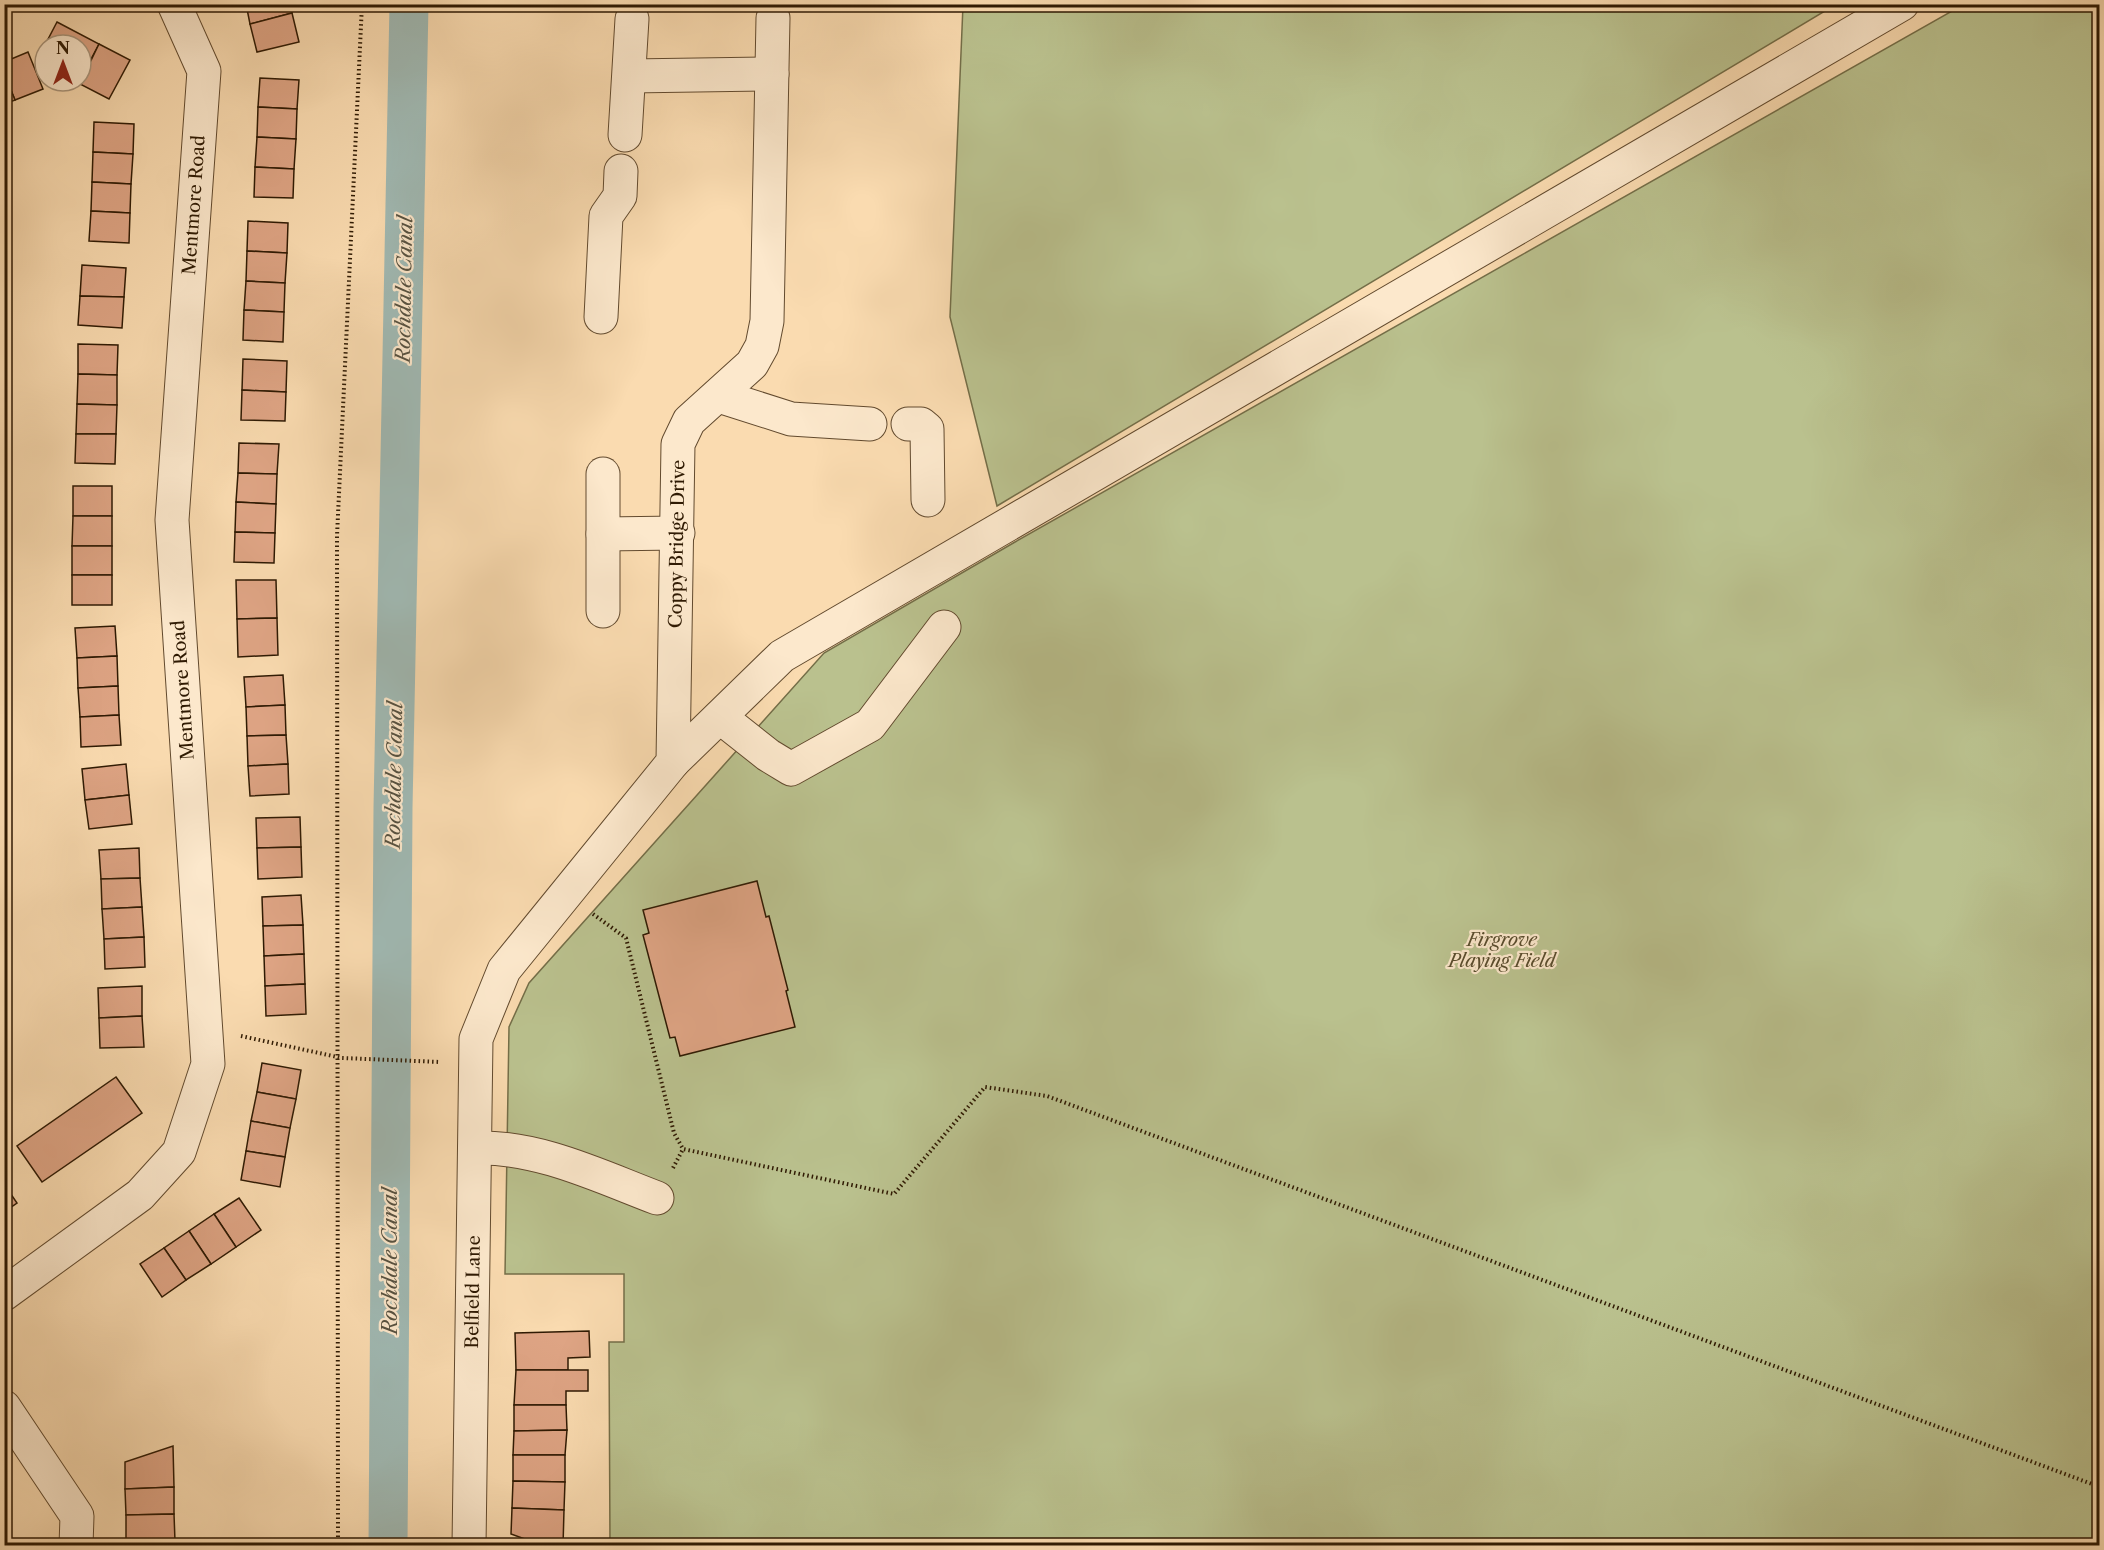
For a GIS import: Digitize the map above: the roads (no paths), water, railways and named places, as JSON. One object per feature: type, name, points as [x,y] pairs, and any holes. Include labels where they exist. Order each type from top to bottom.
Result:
[{"type":"street","name":"Mentmore Road","points":[[4,1294],[140,1195],[178,1152],[208,1064],[172,520],[204,71],[174,4]]},
{"type":"street","points":[[673,762],[782,656],[1902,4]]},
{"type":"street","name":"Coppy Bridge Drive","points":[[673,762],[678,444],[690,421],[752,364],[762,346],[767,321],[773,18]]},
{"type":"street","points":[[626,135],[632,20]]},
{"type":"street","points":[[630,76],[772,74]]},
{"type":"street","points":[[601,317],[606,216],[620,196],[621,171]]},
{"type":"street","points":[[718,396],[791,419],[870,424]]},
{"type":"street","points":[[908,424],[921,424],[927,429],[928,500]]},
{"type":"street","points":[[603,474],[603,611]]},
{"type":"street","points":[[603,534],[678,533]]},
{"type":"street","points":[[720,717],[768,755],[791,769],[870,725],[944,627]]},
{"type":"street","name":"Belfield Lane","points":[[469,1545],[476,1039],[504,970],[673,762]]},
{"type":"street","points":[[474,1148],[498,1147],[560,1161],[657,1198]]},
{"type":"street","points":[[4,1407],[77,1516],[76,1545]]},
{"type":"waterway","name":"Rochdale Canal","points":[[388,1546],[393,808],[409,4]]},
{"type":"park label","name":"Firgrove Playing Field","points":[[1502,950]]}]
